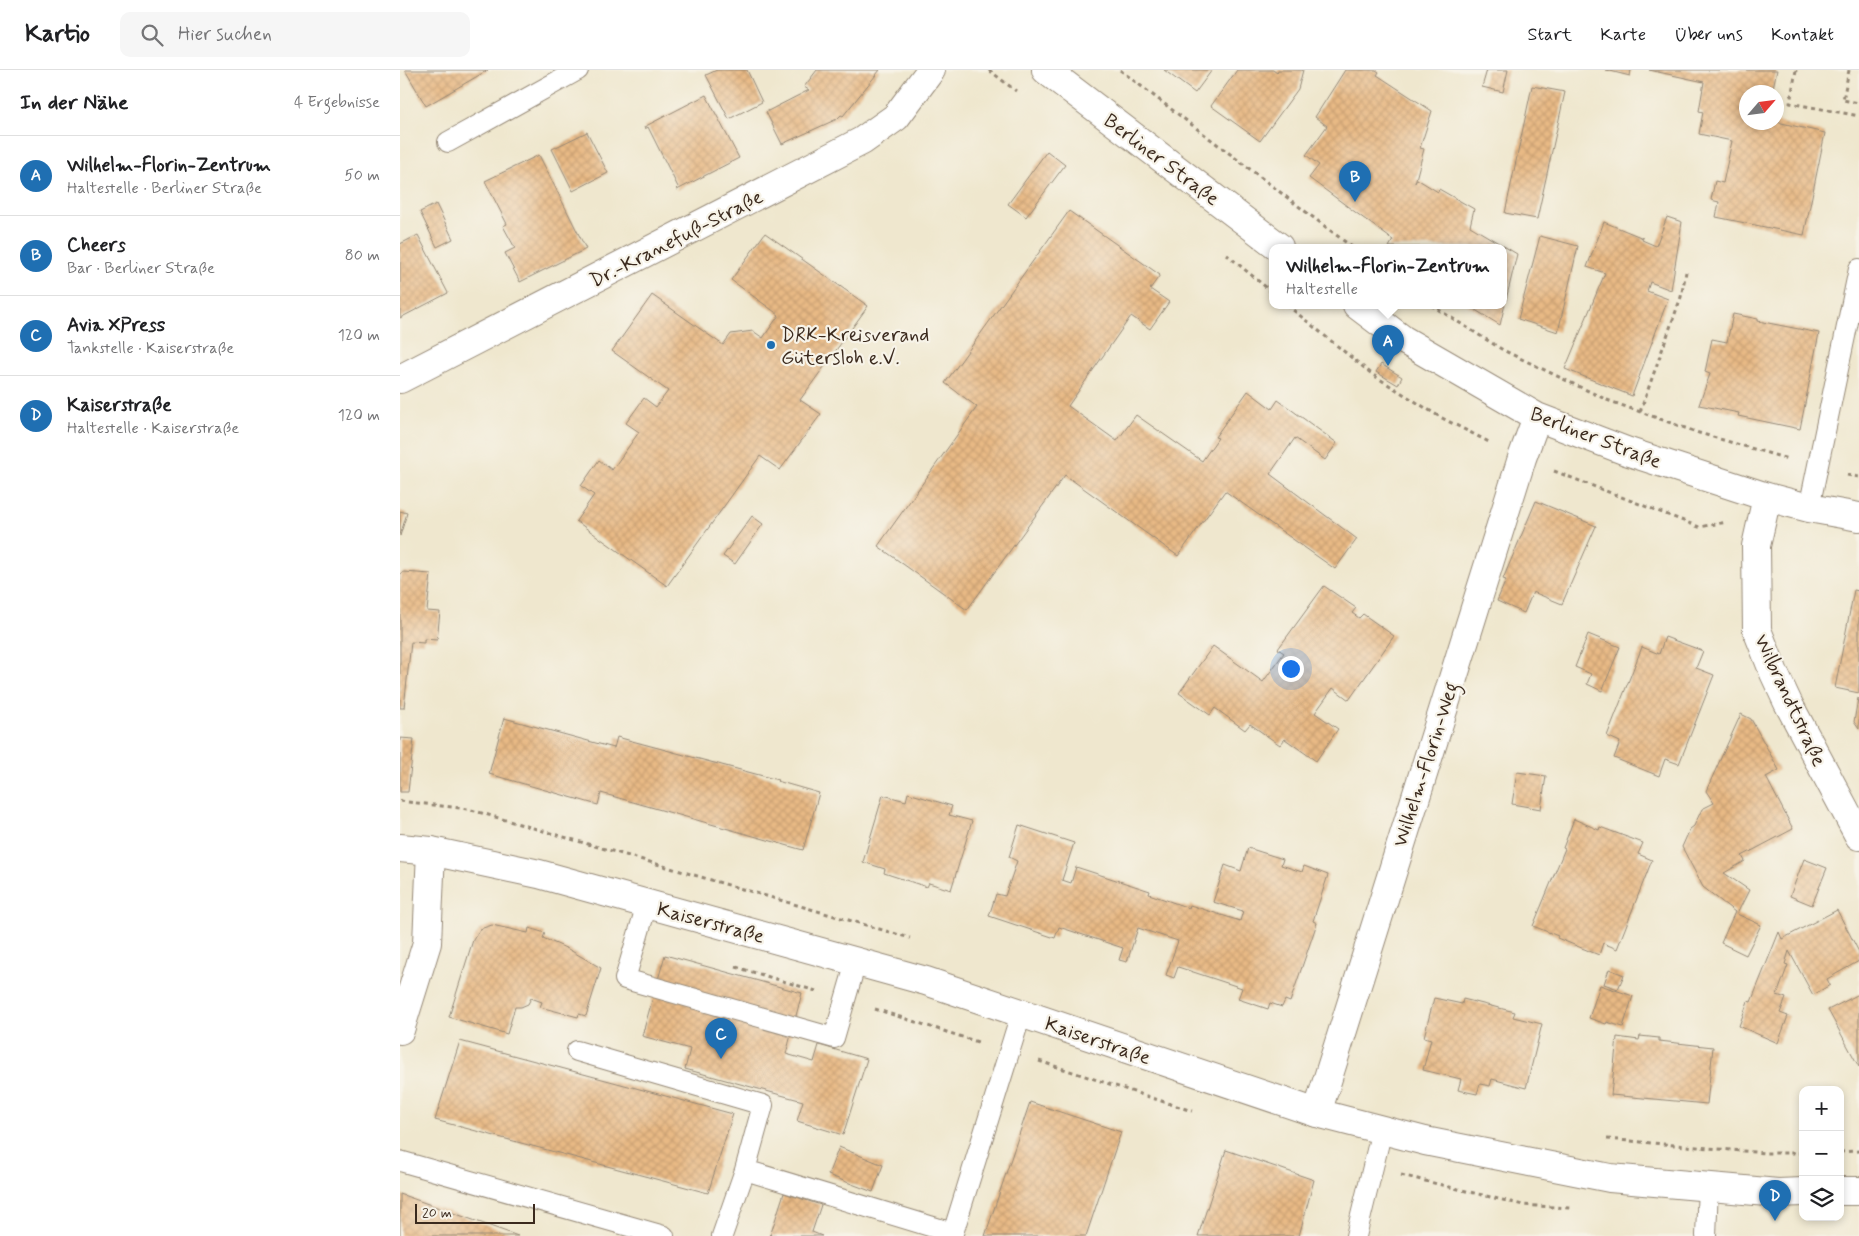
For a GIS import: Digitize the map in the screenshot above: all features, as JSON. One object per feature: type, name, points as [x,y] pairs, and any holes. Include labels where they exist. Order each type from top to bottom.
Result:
[{"type":"street","name":"Dr.-Kranefuß-Straße","points":[[400,379],[862,141],[896,117],[931,70]]},
{"type":"street","name":"Berliner Straße","points":[[1046,70],[1275,244]]},
{"type":"street","name":"Berliner Straße","points":[[1361,309],[1402,339],[1538,417],[1626,451],[1766,497],[1809,508],[1859,517]]},
{"type":"street","name":"Wilhelm-Florin-Weg","points":[[1316,1113],[1522,458],[1538,417]]},
{"type":"street","name":"Wilbrandtstraße","points":[[1766,497],[1756,546],[1757,630],[1788,703],[1859,836]]},
{"type":"street","name":"Kaiserstraße","points":[[400,848],[432,852],[539,874],[926,981],[1316,1113],[1426,1142],[1610,1178],[1778,1193],[1799,1192]]},
{"type":"street","points":[[400,1030],[427,943],[432,852]]},
{"type":"street","points":[[1844,1191],[1859,1191]]},
{"type":"lane","points":[[448,142],[578,70]]},
{"type":"lane","points":[[1809,508],[1859,269]]},
{"type":"lane","points":[[647,904],[625,979],[834,1038],[856,962]]},
{"type":"lane","points":[[745,1170],[953,1233],[1021,1014]]},
{"type":"lane","points":[[577,1051],[763,1105],[745,1170],[722,1236]]},
{"type":"lane","points":[[1356,1236],[1382,1130]]},
{"type":"lane","points":[[400,1161],[664,1236]]},
{"type":"lane","points":[[1706,1236],[1708,1186]]},
{"type":"path","points":[[1120,70],[1348,244]]},
{"type":"path","points":[[1796,70],[1790,103],[1859,116]]},
{"type":"path","points":[[1849,70],[1843,100],[1859,102]]},
{"type":"path","points":[[1640,412],[1681,297],[1686,272]]},
{"type":"path","points":[[1437,309],[1503,350],[1607,400],[1699,433],[1859,477]]},
{"type":"path","points":[[1599,1138],[1765,1154],[1799,1153]]},
{"type":"path","points":[[1844,1152],[1859,1151]]},
{"type":"building","points":[[405,70],[488,70],[426,106]]},
{"type":"building","points":[[717,70],[747,70],[762,102],[729,119],[706,75]]},
{"type":"building","points":[[817,70],[880,70],[843,116],[841,115],[837,119],[782,144],[766,112],[809,90],[804,87]]},
{"type":"building","points":[[1164,70],[1212,70],[1195,93]]},
{"type":"building","points":[[1237,70],[1273,70],[1277,73],[1278,70],[1303,70],[1298,89],[1260,141],[1211,106]]},
{"type":"building","points":[[1345,70],[1376,70],[1379,72],[1377,75],[1432,111],[1420,148],[1424,149],[1415,183],[1417,179],[1438,192],[1439,189],[1474,209],[1470,226],[1500,244],[1391,244],[1393,240],[1309,178],[1319,165],[1306,155],[1327,126],[1315,117]]},
{"type":"building","points":[[1487,70],[1508,70],[1503,92],[1482,87]]},
{"type":"building","points":[[1606,70],[1631,70],[1630,76]]},
{"type":"building","points":[[1649,70],[1777,70],[1774,85],[1739,85],[1739,130],[1784,130],[1784,124],[1825,133],[1804,235],[1716,217],[1719,202],[1711,200],[1715,181],[1723,183],[1732,141],[1699,134],[1703,112],[1699,111],[1704,82]]},
{"type":"building","points":[[1532,86],[1565,92],[1537,219],[1505,213]]},
{"type":"building","points":[[706,95],[739,158],[677,190],[678,187],[648,127],[645,129],[644,127]]},
{"type":"building","points":[[587,132],[608,173],[573,191],[552,149]]},
{"type":"building","points":[[1047,151],[1065,165],[1026,217],[1008,204]]},
{"type":"building","points":[[539,155],[586,249],[520,282],[505,253],[515,248],[503,226],[507,224],[485,181]]},
{"type":"building","points":[[436,204],[453,239],[437,247],[420,212]]},
{"type":"building","points":[[1069,211],[1160,275],[1150,289],[1169,302],[1150,329],[1131,316],[1068,406],[1117,441],[1136,415],[1202,461],[1218,438],[1215,437],[1248,391],[1272,409],[1278,400],[1337,443],[1325,460],[1295,438],[1270,474],[1357,539],[1335,569],[1225,491],[1178,556],[1065,475],[967,610],[878,546],[977,407],[945,383]]},
{"type":"building","points":[[1667,217],[1682,222],[1671,290],[1650,282],[1647,291],[1668,299],[1632,396],[1565,369],[1605,273],[1587,267],[1604,222],[1643,238],[1642,240],[1656,246]]},
{"type":"building","points":[[765,233],[868,306],[800,400],[821,414],[780,470],[760,456],[667,586],[576,521],[594,495],[581,486],[599,460],[612,470],[639,432],[626,423],[644,398],[656,407],[668,391],[612,351],[652,295],[723,345],[731,334],[753,331],[763,338],[779,315],[731,280]]},
{"type":"building","points":[[418,235],[448,293],[400,318],[400,244]]},
{"type":"building","points":[[1540,236],[1578,246],[1558,332],[1518,319]]},
{"type":"building","points":[[1507,248],[1517,254],[1507,296]]},
{"type":"building","points":[[1474,309],[1504,309],[1500,325]]},
{"type":"building","points":[[1733,314],[1819,333],[1800,429],[1738,416],[1739,413],[1699,405],[1710,374],[1705,372],[1712,339],[1727,342]]},
{"type":"building","points":[[1381,364],[1402,377],[1398,385],[1376,372]]},
{"type":"building","points":[[1536,501],[1596,526],[1562,604],[1533,592],[1524,613],[1497,601],[1506,580],[1503,579]]},
{"type":"building","points":[[400,511],[407,513],[400,536]]},
{"type":"building","points":[[752,516],[763,524],[735,564],[723,556]]},
{"type":"building","points":[[404,572],[431,574],[427,611],[440,612],[437,640],[424,639],[424,643],[411,642],[404,708],[400,708],[400,574]]},
{"type":"building","points":[[1324,586],[1356,608],[1352,613],[1359,618],[1363,614],[1394,636],[1349,700],[1333,688],[1315,713],[1338,729],[1316,761],[1285,739],[1280,745],[1250,724],[1245,730],[1215,708],[1210,715],[1179,693],[1213,646],[1263,682],[1284,653],[1278,649]]},
{"type":"building","points":[[1854,590],[1859,591],[1859,693],[1835,688]]},
{"type":"building","points":[[1588,634],[1620,647],[1602,691],[1587,684],[1591,674],[1575,667]]},
{"type":"building","points":[[1665,637],[1703,651],[1696,668],[1714,675],[1679,764],[1665,759],[1659,776],[1614,758],[1620,742],[1607,736],[1642,647],[1659,654]]},
{"type":"building","points":[[1859,699],[1859,729],[1854,722]]},
{"type":"building","points":[[1741,714],[1751,719],[1779,770],[1766,777],[1793,829],[1742,856],[1745,861],[1724,873],[1749,890],[1737,914],[1761,925],[1746,955],[1721,943],[1735,912],[1703,887],[1682,847],[1702,809],[1714,803],[1706,791]]},
{"type":"building","points":[[504,718],[614,748],[617,737],[778,780],[819,793],[803,850],[601,793],[598,805],[489,774]]},
{"type":"building","points":[[400,738],[414,739],[408,792],[400,792]]},
{"type":"building","points":[[1517,772],[1546,776],[1541,809],[1512,804]]},
{"type":"building","points":[[908,793],[952,806],[949,815],[972,821],[951,890],[929,883],[927,887],[884,873],[885,869],[863,862],[883,795],[906,801]]},
{"type":"building","points":[[1574,819],[1599,830],[1600,827],[1643,843],[1638,854],[1652,860],[1617,949],[1603,943],[1599,955],[1533,926],[1565,849],[1563,848]]},
{"type":"building","points":[[1019,825],[1074,843],[1062,880],[1071,883],[1076,867],[1150,891],[1149,894],[1189,908],[1190,905],[1240,921],[1243,911],[1213,902],[1225,865],[1241,871],[1248,848],[1283,859],[1281,865],[1302,872],[1304,866],[1328,875],[1313,921],[1317,923],[1290,1002],[1285,1000],[1282,1007],[1270,1003],[1268,1009],[1238,999],[1242,988],[1178,967],[1174,978],[1166,975],[1178,941],[1138,928],[1127,962],[1119,960],[1123,948],[1059,927],[1055,938],[989,916],[996,894],[1005,896],[1017,861],[1009,857]]},
{"type":"building","points":[[1804,859],[1827,868],[1812,905],[1790,896]]},
{"type":"building","points":[[1837,910],[1859,952],[1859,961],[1827,979],[1830,985],[1813,995],[1789,951],[1785,964],[1788,965],[1777,995],[1786,998],[1780,1013],[1788,1016],[1778,1043],[1739,1026],[1748,1001],[1751,1002],[1779,932],[1782,939]]},
{"type":"building","points":[[492,925],[528,933],[529,928],[545,933],[543,938],[568,949],[601,968],[586,1016],[579,1014],[578,1017],[540,1007],[542,1002],[531,998],[528,1004],[515,1007],[507,1034],[449,1017],[473,940],[480,929]]},
{"type":"building","points":[[665,955],[802,993],[786,1054],[814,1062],[819,1045],[867,1059],[843,1135],[797,1121],[803,1101],[685,1069],[690,1049],[642,1036]]},
{"type":"building","points":[[1609,969],[1624,975],[1618,989],[1604,984]]},
{"type":"building","points":[[1600,985],[1633,996],[1623,1027],[1589,1018]]},
{"type":"building","points":[[1859,994],[1859,1067],[1828,1010]]},
{"type":"building","points":[[1434,998],[1462,1004],[1463,999],[1515,1012],[1513,1017],[1542,1024],[1526,1088],[1492,1079],[1490,1086],[1480,1084],[1477,1094],[1458,1090],[1461,1079],[1423,1070],[1431,1039],[1424,1037]]},
{"type":"building","points":[[1640,1036],[1659,1038],[1659,1041],[1713,1047],[1707,1104],[1611,1095],[1617,1037],[1639,1040]]},
{"type":"building","points":[[460,1041],[733,1114],[708,1193],[435,1120]]},
{"type":"building","points":[[1030,1102],[1121,1132],[1086,1236],[985,1236]]},
{"type":"building","points":[[839,1147],[883,1165],[873,1192],[828,1175]]},
{"type":"building","points":[[1226,1150],[1314,1180],[1299,1236],[1198,1236]]},
{"type":"building","points":[[784,1193],[821,1205],[812,1232],[822,1236],[770,1236]]},
{"type":"building","points":[[400,1194],[518,1236],[400,1236]]},
{"type":"place","name":"Cheers","points":[[1355,202]]},
{"type":"place","name":"DRK-Kreisverand Gütersloh e.V.","points":[[771,345]]},
{"type":"place","name":"Wilhelm-Florin-Zentrum","points":[[1388,366]]},
{"type":"place","name":"Avia XPress","points":[[721,1059]]},
{"type":"place","name":"Kaiserstraße","points":[[1775,1221]]}]
